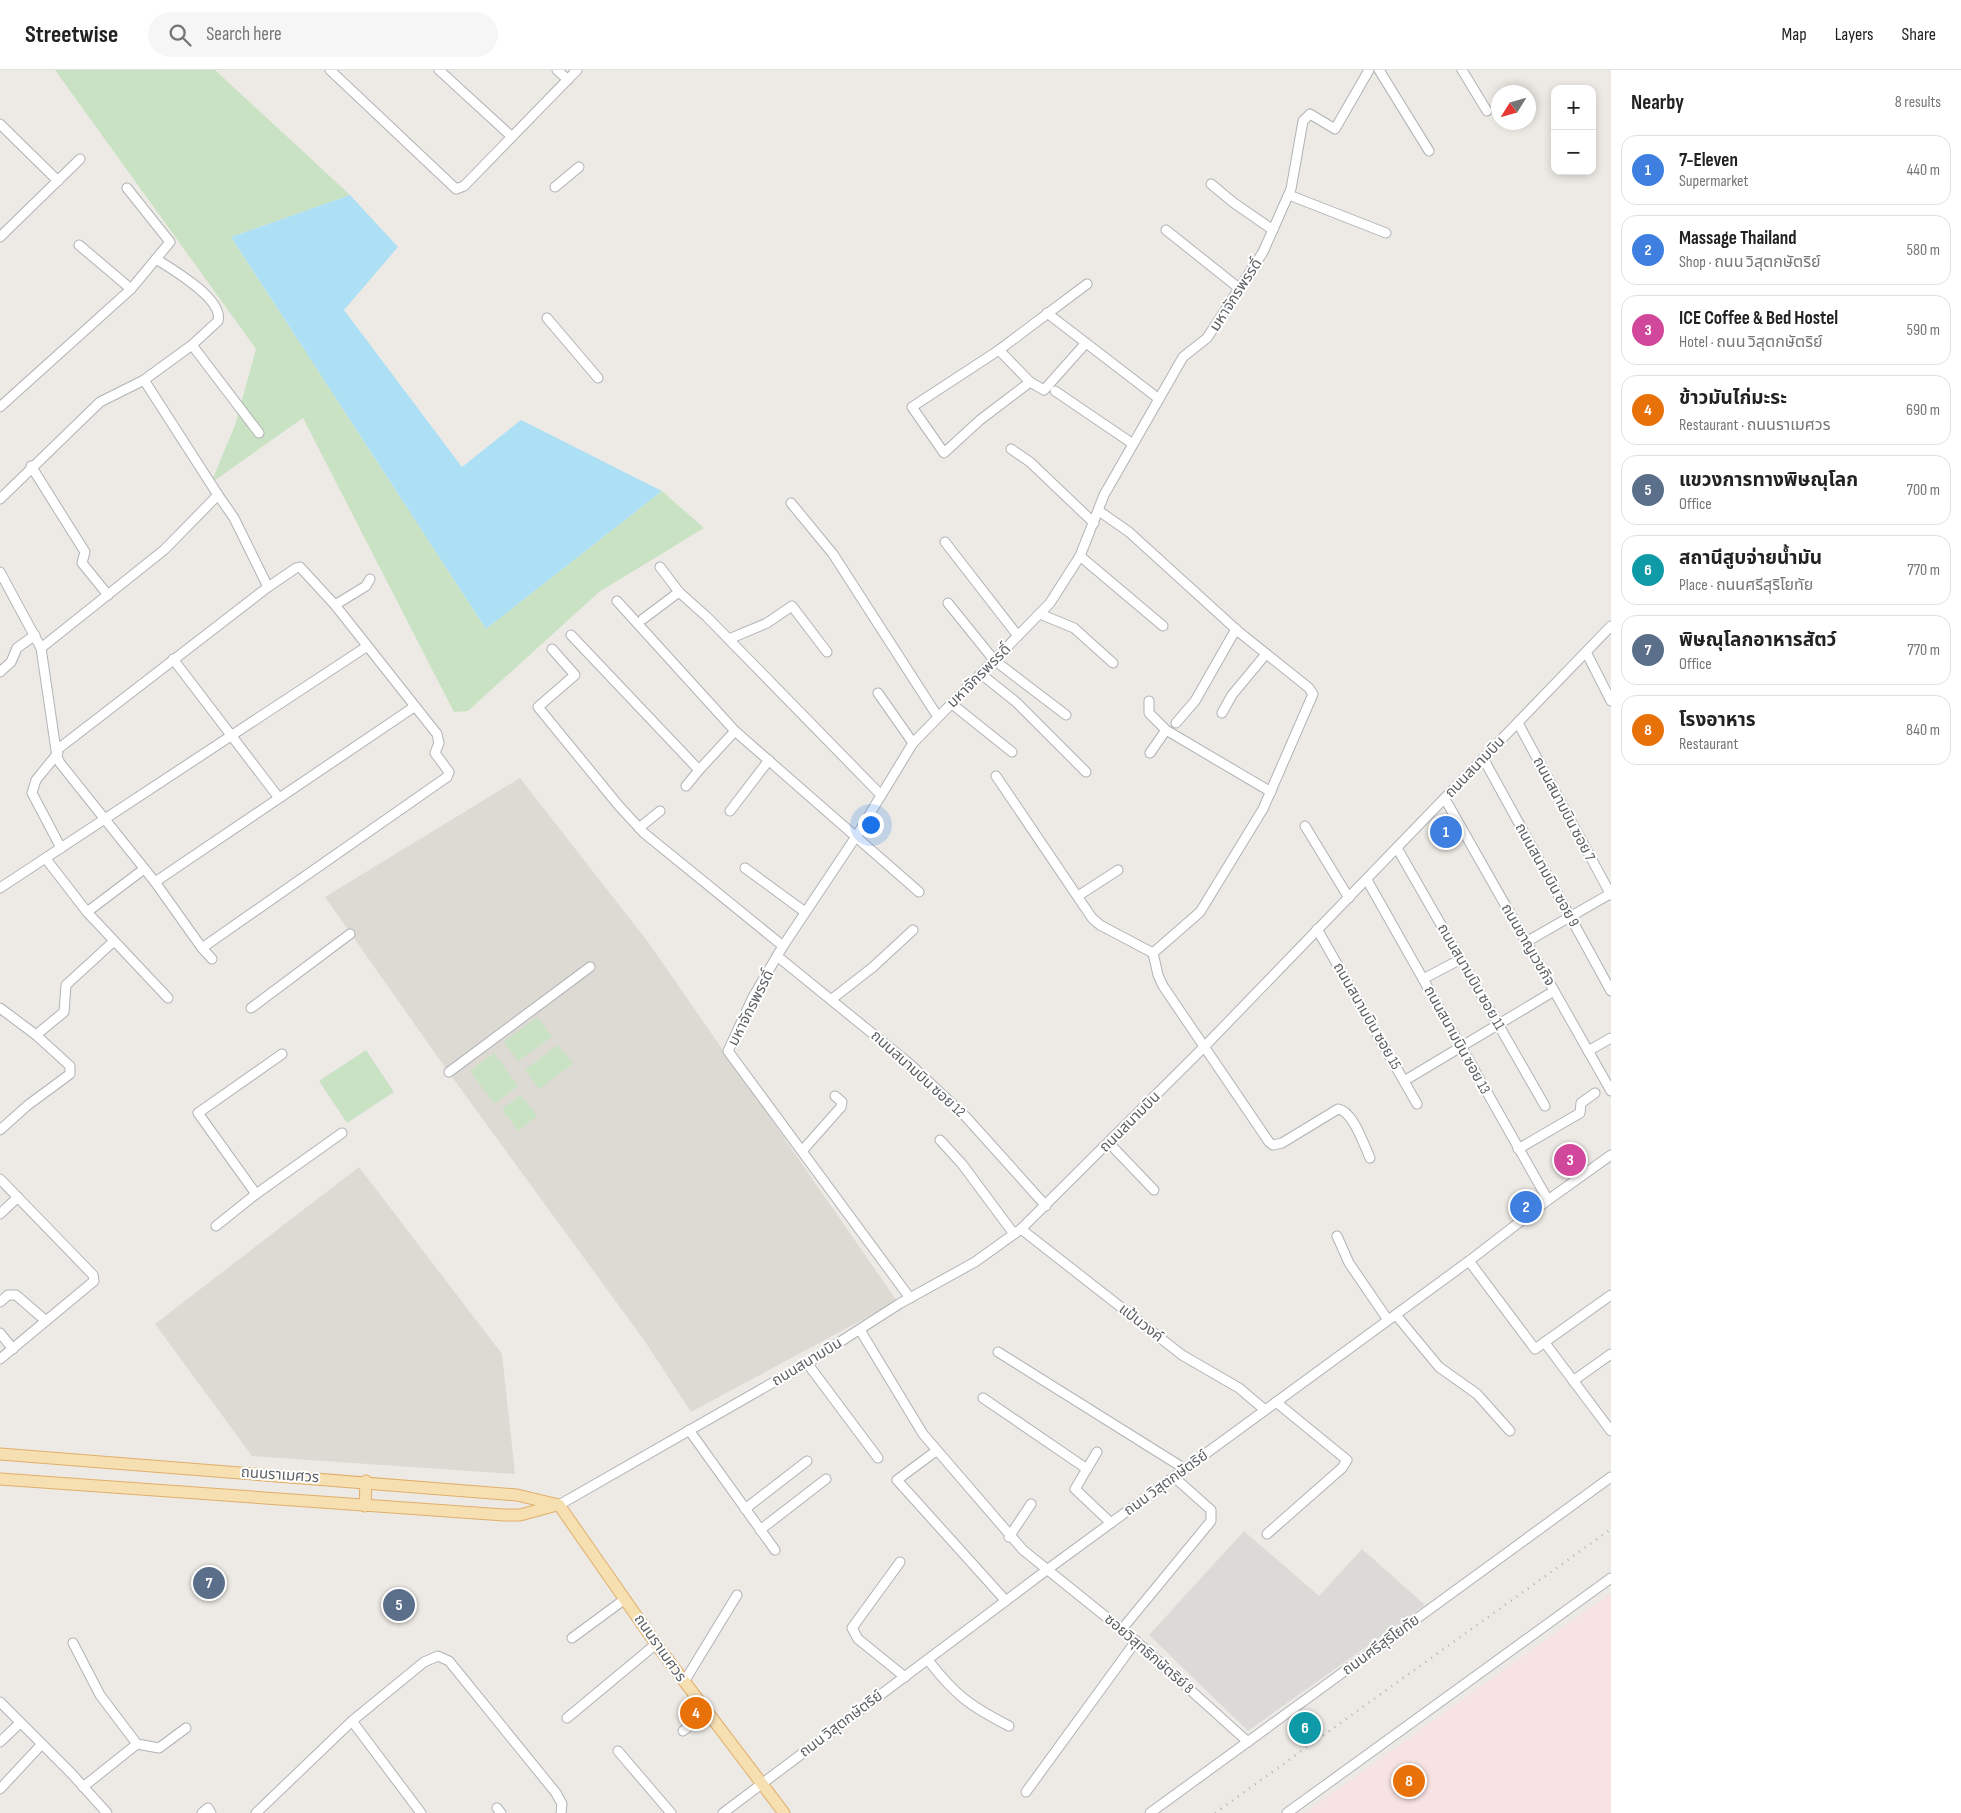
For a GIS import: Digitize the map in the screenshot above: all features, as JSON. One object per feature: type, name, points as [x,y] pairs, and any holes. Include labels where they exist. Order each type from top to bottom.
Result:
[{"type":"main road","name":"ถนนราเมศวร","points":[[0,1454],[517,1495],[559,1505],[706,1713],[784,1813]]},
{"type":"main road","name":"ถนนราเมศวร","points":[[0,1479],[365,1506],[520,1515],[559,1505]]},
{"type":"main road","points":[[365,1506],[366,1482]]},
{"type":"street","points":[[330,70],[456,189],[464,186],[510,136],[577,70]]},
{"type":"street","points":[[440,70],[510,136]]},
{"type":"street","points":[[557,70],[568,80]]},
{"type":"street","name":"มหาจักรพรรดิ์","points":[[910,1298],[728,1051],[753,998],[783,946],[857,835],[913,743],[1050,603],[1080,556],[1104,495],[1183,357],[1207,338],[1263,252],[1289,195],[1303,121],[1310,114],[1335,129],[1368,70]]},
{"type":"street","points":[[1379,70],[1429,150]]},
{"type":"street","points":[[1462,70],[1487,111]]},
{"type":"street","points":[[0,124],[58,180]]},
{"type":"street","points":[[0,237],[80,159]]},
{"type":"street","points":[[555,188],[579,167]]},
{"type":"street","points":[[1211,184],[1234,203],[1273,230]]},
{"type":"street","points":[[0,407],[130,289],[170,242],[127,188]]},
{"type":"street","points":[[1289,195],[1386,233]]},
{"type":"street","points":[[1166,230],[1240,289]]},
{"type":"street","points":[[79,245],[130,289]]},
{"type":"street","points":[[0,499],[31,466],[100,402],[144,380],[192,345],[218,321],[218,314],[200,288],[156,259]]},
{"type":"street","points":[[1030,382],[980,420],[944,453],[912,407],[999,350],[1046,313],[1088,284]]},
{"type":"street","points":[[1046,313],[1159,399]]},
{"type":"street","points":[[547,318],[598,378]]},
{"type":"street","points":[[999,350],[1030,382],[1044,390],[1085,344]]},
{"type":"street","points":[[192,345],[259,434]]},
{"type":"street","points":[[144,380],[234,518],[268,587]]},
{"type":"street","points":[[1055,390],[1133,444]]},
{"type":"street","points":[[1011,449],[1030,462],[1094,523]]},
{"type":"street","points":[[31,466],[85,552],[82,563],[108,595]]},
{"type":"street","points":[[41,648],[164,550],[218,495]]},
{"type":"street","points":[[791,503],[837,560],[938,717]]},
{"type":"street","points":[[1099,511],[1129,532],[1236,629],[1309,688],[1313,694],[1271,792],[1200,912],[1153,953]]},
{"type":"street","points":[[945,542],[1018,636]]},
{"type":"street","points":[[1080,556],[1163,626]]},
{"type":"street","points":[[60,848],[32,793],[36,780],[58,751],[173,658],[268,587],[300,567],[335,605],[439,738],[435,753],[449,772],[447,777],[202,948]]},
{"type":"street","points":[[660,567],[679,592],[729,639],[881,795]]},
{"type":"street","points":[[0,572],[41,648],[60,763],[105,818],[212,959]]},
{"type":"street","points":[[335,605],[366,586],[370,579]]},
{"type":"street","points":[[643,618],[679,592]]},
{"type":"street","points":[[617,601],[735,731],[857,835],[918,892]]},
{"type":"street","points":[[948,603],[994,660],[1066,714]]},
{"type":"street","points":[[729,639],[767,623],[792,606],[827,652]]},
{"type":"street","points":[[1040,614],[1074,628],[1113,663]]},
{"type":"street","name":"ถนนสนามบิน","points":[[559,1505],[807,1363],[910,1298],[975,1262],[1017,1231],[1046,1206],[1204,1048],[1611,626]]},
{"type":"street","points":[[1176,723],[1195,701],[1236,629]]},
{"type":"street","points":[[0,672],[11,662],[18,648],[35,634]]},
{"type":"street","points":[[571,634],[699,770]]},
{"type":"street","points":[[0,888],[366,647]]},
{"type":"street","points":[[552,649],[576,675],[538,707],[639,828],[783,946]]},
{"type":"street","points":[[1586,652],[1611,701]]},
{"type":"street","points":[[1222,713],[1232,695],[1266,654]]},
{"type":"street","points":[[173,658],[279,798]]},
{"type":"street","points":[[981,674],[1016,702],[1086,772]]},
{"type":"street","points":[[878,693],[913,743]]},
{"type":"street","points":[[1149,701],[1149,713],[1166,730],[1271,792]]},
{"type":"street","points":[[952,704],[1012,752]]},
{"type":"street","points":[[154,882],[414,707]]},
{"type":"street","name":"ถนนสนามบิน ซอย 7","points":[[1518,723],[1611,895]]},
{"type":"street","points":[[1150,753],[1166,730]]},
{"type":"street","points":[[686,786],[735,731]]},
{"type":"street","name":"ถนนสนามบิน ซอย 9","points":[[1483,758],[1611,991]]},
{"type":"street","points":[[730,811],[769,760]]},
{"type":"street","points":[[996,776],[1092,918],[1100,925],[1153,953],[1158,976],[1163,986],[1269,1142],[1273,1145],[1282,1143],[1338,1108],[1346,1112],[1352,1119],[1370,1158]]},
{"type":"street","name":"ถนนชาญเวชกิจ","points":[[1445,799],[1611,1091]]},
{"type":"street","points":[[639,828],[660,811]]},
{"type":"street","points":[[1305,826],[1349,898]]},
{"type":"street","name":"ถนนสนามบิน ซอย 11","points":[[1397,848],[1546,1106]]},
{"type":"street","points":[[46,859],[113,942],[168,998]]},
{"type":"street","points":[[745,868],[805,912]]},
{"type":"street","points":[[87,912],[144,869]]},
{"type":"street","points":[[1078,896],[1118,870]]},
{"type":"street","name":"ถนนสนามบิน ซอย 13","points":[[1367,880],[1548,1200]]},
{"type":"street","points":[[1526,942],[1611,895]]},
{"type":"street","name":"ถนนสนามบิน ซอย 15","points":[[1317,929],[1417,1104]]},
{"type":"street","points":[[832,999],[873,967],[913,930]]},
{"type":"street","points":[[251,1008],[350,934]]},
{"type":"street","points":[[36,1035],[64,1012],[66,985],[113,942]]},
{"type":"street","name":"ถนนสนามบิน ซอย 12","points":[[777,956],[910,1064],[966,1117],[1046,1206]]},
{"type":"street","points":[[1423,979],[1461,959]]},
{"type":"street","points":[[449,1072],[590,967]]},
{"type":"street","points":[[1404,1081],[1554,992]]},
{"type":"street","points":[[0,1008],[36,1035],[70,1066],[70,1074],[28,1105],[0,1130]]},
{"type":"street","points":[[1588,1051],[1611,1038]]},
{"type":"street","points":[[256,1194],[198,1113],[282,1054]]},
{"type":"street","points":[[1518,1149],[1580,1113],[1581,1103],[1595,1093]]},
{"type":"street","points":[[802,1151],[841,1107],[843,1103],[835,1096]]},
{"type":"street","points":[[216,1226],[256,1194],[342,1133]]},
{"type":"street","name":"แป้นวงค์","points":[[940,1140],[1017,1231],[1182,1355],[1239,1388],[1265,1410]]},
{"type":"street","points":[[1109,1143],[1154,1190]]},
{"type":"street","name":"ถนน วิสุตกษัตริย์","points":[[723,1813],[1048,1569],[1469,1262],[1548,1200],[1611,1155]]},
{"type":"street","points":[[0,1179],[93,1275],[94,1281],[0,1359]]},
{"type":"street","points":[[0,1214],[18,1197]]},
{"type":"street","points":[[1337,1236],[1358,1276],[1392,1318],[1439,1367],[1477,1394],[1510,1431]]},
{"type":"street","points":[[1469,1262],[1535,1349],[1611,1295]]},
{"type":"street","points":[[0,1302],[8,1295],[16,1295],[46,1321]]},
{"type":"street","name":"ซอยวิสุทธิกษัตริย์ 8","points":[[860,1330],[911,1417],[936,1451],[1009,1537],[1136,1640],[1248,1742]]},
{"type":"street","points":[[0,1333],[13,1349]]},
{"type":"street","points":[[1545,1343],[1611,1431]]},
{"type":"street","points":[[998,1352],[1185,1469]]},
{"type":"street","points":[[1573,1381],[1611,1354]]},
{"type":"street","points":[[807,1363],[878,1458]]},
{"type":"street","points":[[983,1398],[1087,1469]]},
{"type":"street","points":[[1267,1534],[1342,1468],[1347,1460],[1346,1456],[1276,1402]]},
{"type":"street","points":[[689,1430],[775,1550]]},
{"type":"street","points":[[936,1451],[898,1480],[1006,1601]]},
{"type":"street","points":[[1097,1452],[1075,1488],[1111,1523]]},
{"type":"street","points":[[745,1508],[807,1461]]},
{"type":"street","points":[[1122,1629],[1211,1521],[1210,1510],[1174,1477]]},
{"type":"street","name":"ถนนศรีสุริโยทัย","points":[[1150,1813],[1611,1477]]},
{"type":"street","points":[[760,1530],[826,1479]]},
{"type":"street","points":[[1009,1537],[1031,1504]]},
{"type":"street","points":[[900,1562],[852,1628],[858,1640],[904,1677]]},
{"type":"street","points":[[1287,1813],[1611,1578]]},
{"type":"street","points":[[684,1682],[737,1594]]},
{"type":"street","points":[[572,1638],[625,1599]]},
{"type":"street","points":[[1026,1792],[1136,1640]]},
{"type":"street","points":[[73,1643],[100,1695],[138,1744],[159,1748],[186,1728]]},
{"type":"street","points":[[567,1718],[656,1644]]},
{"type":"street","points":[[256,1813],[352,1721],[424,1662],[438,1656],[450,1661],[556,1793],[562,1804],[561,1813]]},
{"type":"street","points":[[928,1660],[947,1684],[966,1702],[1009,1726]]},
{"type":"street","points":[[0,1702],[107,1813]]},
{"type":"street","points":[[683,1731],[706,1713]]},
{"type":"street","points":[[352,1721],[421,1813]]},
{"type":"street","points":[[0,1742],[20,1723]]},
{"type":"street","points":[[83,1787],[138,1744]]},
{"type":"street","points":[[0,1789],[41,1745]]},
{"type":"street","points":[[618,1751],[671,1813]]},
{"type":"street","points":[[202,1813],[208,1808],[212,1813]]},
{"type":"shaded area","points":[[520,778],[648,942],[897,1301],[691,1412],[646,1343],[444,1066],[325,897]]},
{"type":"shaded area","points":[[359,1167],[502,1354],[515,1474],[252,1456],[155,1324]]},
{"type":"shaded area","points":[[1244,1531],[1319,1596],[1362,1549],[1425,1605],[1248,1731],[1149,1635]]},
{"type":"shaded area","points":[[1611,1593],[1611,1813],[1305,1813]]},
{"type":"green space","points":[[55,70],[215,70],[350,195],[231,237],[486,629],[662,491],[704,528],[599,592],[468,711],[454,712],[303,418],[211,483],[235,425],[256,349]]},
{"type":"green space","points":[[537,1017],[552,1037],[518,1061],[504,1042]]},
{"type":"green space","points":[[558,1045],[573,1064],[539,1089],[525,1070]]},
{"type":"green space","points":[[366,1050],[394,1092],[347,1123],[319,1081]]},
{"type":"green space","points":[[494,1053],[518,1086],[494,1104],[470,1071]]},
{"type":"green space","points":[[521,1095],[537,1116],[518,1131],[502,1109]]},
{"type":"water","points":[[350,195],[398,247],[344,310],[462,467],[521,420],[662,491],[486,629],[231,237]]},
{"type":"railway","points":[[1215,1813],[1611,1529]]},
{"type":"place","name":"7-Eleven","points":[[1446,832]]},
{"type":"place","name":"ICE Coffee & Bed Hostel","points":[[1570,1160]]},
{"type":"place","name":"Massage Thailand","points":[[1526,1207]]},
{"type":"place","name":"พิษณุโลกอาหารสัตว์","points":[[209,1583]]},
{"type":"place","name":"แขวงการทางพิษณุโลก","points":[[399,1605]]},
{"type":"place","name":"ข้าวมันไก่มะระ","points":[[696,1713]]},
{"type":"place","name":"สถานีสูบจ่ายน้ำมัน","points":[[1305,1728]]},
{"type":"place","name":"โรงอาหาร","points":[[1409,1781]]}]
